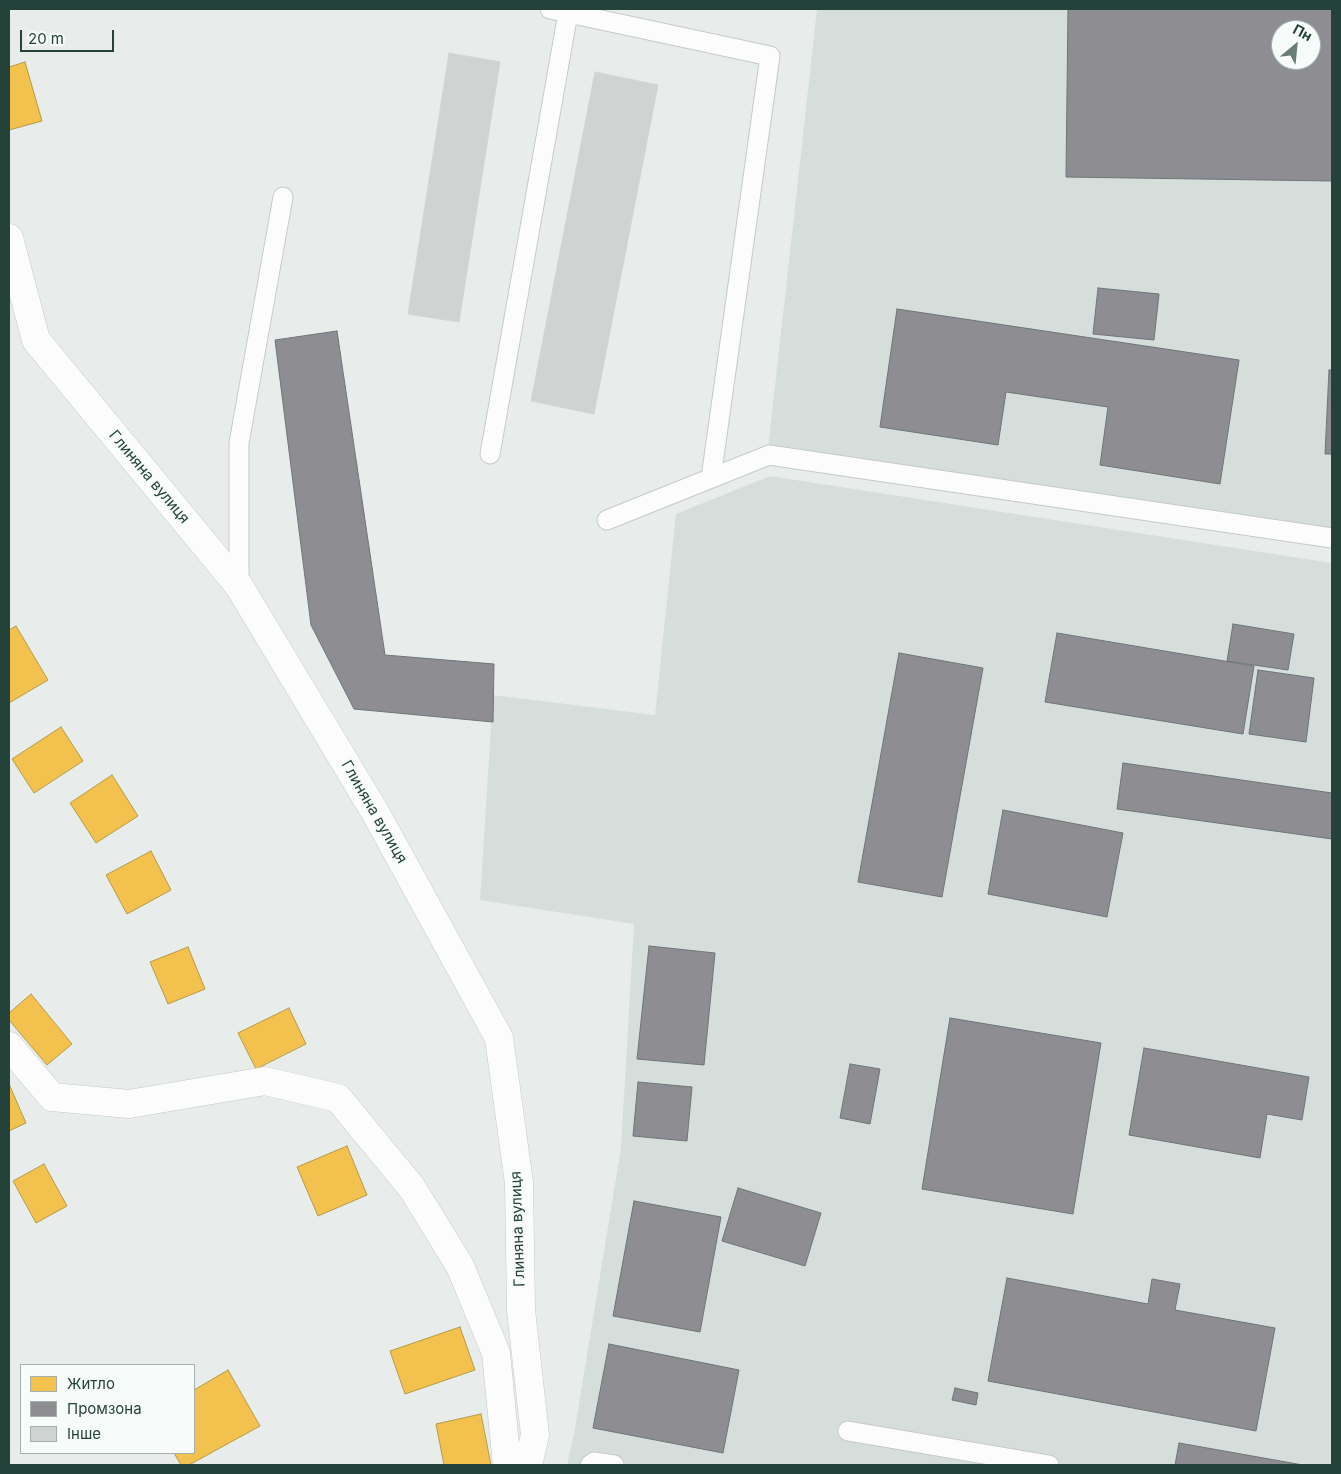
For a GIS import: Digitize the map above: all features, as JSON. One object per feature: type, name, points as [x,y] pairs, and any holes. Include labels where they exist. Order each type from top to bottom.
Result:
[{"type":"street","name":"Глиняна вулиця","points":[[9,238],[36,340],[239,586],[375,812],[499,1038],[519,1183],[520,1310],[535,1435],[528,1465]]},
{"type":"street","points":[[9,1046],[52,1097],[129,1104],[264,1081],[338,1098],[412,1188],[460,1266],[496,1353],[507,1465]]},
{"type":"lane","points":[[490,454],[559,11],[770,56],[711,478]]},
{"type":"lane","points":[[239,586],[240,443],[283,197]]},
{"type":"lane","points":[[607,520],[769,455],[1332,538]]},
{"type":"lane","points":[[848,1431],[1049,1465]]},
{"type":"lane","points":[[590,1465],[594,1462],[614,1465]]},
{"type":"shaded area","points":[[817,9],[1332,9],[1332,534],[768,449]]},
{"type":"shaded area","points":[[770,476],[1332,563],[1332,1465],[567,1465],[574,1434],[621,1148],[634,924],[480,900],[493,695],[655,715],[676,514]]},
{"type":"building: Житло","points":[[25,62],[42,121],[9,130],[9,67]]},
{"type":"building: Житло","points":[[16,626],[48,680],[9,703],[9,630]]},
{"type":"building: Житло","points":[[61,727],[83,761],[34,793],[12,759]]},
{"type":"building: Житло","points":[[112,775],[138,816],[96,843],[70,803]]},
{"type":"building: Житло","points":[[151,851],[171,890],[127,914],[106,875]]},
{"type":"building: Житло","points":[[188,947],[205,989],[168,1004],[150,962]]},
{"type":"building: Житло","points":[[31,994],[72,1044],[47,1065],[9,1020],[9,1013]]},
{"type":"building: Житло","points":[[289,1008],[306,1044],[256,1069],[238,1033]]},
{"type":"building: Житло","points":[[9,1084],[26,1123],[9,1131]]},
{"type":"building: Житло","points":[[347,1146],[367,1195],[318,1216],[297,1167]]},
{"type":"building: Житло","points":[[44,1164],[67,1206],[36,1223],[13,1181]]},
{"type":"building: Житло","points":[[460,1327],[475,1370],[405,1394],[390,1351]]},
{"type":"building: Житло","points":[[228,1370],[260,1426],[189,1465],[181,1465],[175,1454],[195,1454],[195,1389]]},
{"type":"building: Житло","points":[[481,1414],[491,1465],[444,1465],[436,1424]]},
{"type":"building: Промзона","points":[[1068,9],[1332,9],[1332,181],[1066,177]]},
{"type":"building: Промзона","points":[[1098,288],[1159,294],[1154,340],[1093,334]]},
{"type":"building: Промзона","points":[[897,309],[1239,360],[1220,484],[1100,465],[1108,407],[1006,392],[998,445],[880,427]]},
{"type":"building: Промзона","points":[[337,331],[385,655],[494,664],[493,722],[354,709],[311,625],[275,340]]},
{"type":"building: Промзона","points":[[1329,370],[1332,370],[1332,454],[1325,454]]},
{"type":"building: Промзона","points":[[1233,624],[1294,634],[1288,670],[1227,661]]},
{"type":"building: Промзона","points":[[1057,633],[1254,666],[1243,734],[1045,702]]},
{"type":"building: Промзона","points":[[899,653],[983,668],[942,897],[858,882]]},
{"type":"building: Промзона","points":[[1258,670],[1314,678],[1306,742],[1249,734]]},
{"type":"building: Промзона","points":[[1123,763],[1332,793],[1332,839],[1117,809]]},
{"type":"building: Промзона","points":[[1003,810],[1123,833],[1107,917],[988,894]]},
{"type":"building: Промзона","points":[[649,946],[715,953],[704,1065],[637,1059]]},
{"type":"building: Промзона","points":[[950,1018],[1101,1043],[1073,1214],[922,1189]]},
{"type":"building: Промзона","points":[[1144,1048],[1309,1077],[1302,1120],[1267,1114],[1260,1158],[1129,1135]]},
{"type":"building: Промзона","points":[[850,1064],[880,1069],[870,1124],[840,1118]]},
{"type":"building: Промзона","points":[[638,1082],[692,1087],[687,1141],[633,1136]]},
{"type":"building: Промзона","points":[[738,1188],[821,1213],[805,1266],[722,1241]]},
{"type":"building: Промзона","points":[[634,1201],[721,1217],[700,1332],[613,1316]]},
{"type":"building: Промзона","points":[[1007,1278],[1148,1304],[1152,1279],[1180,1284],[1175,1310],[1275,1328],[1256,1431],[988,1381]]},
{"type":"building: Промзона","points":[[609,1344],[739,1370],[723,1453],[593,1428]]},
{"type":"building: Промзона","points":[[955,1388],[978,1393],[976,1405],[952,1400]]},
{"type":"building: Промзона","points":[[1179,1443],[1303,1465],[1175,1465]]},
{"type":"building: Інше","points":[[449,53],[500,62],[459,322],[408,314]]},
{"type":"building: Інше","points":[[595,72],[658,85],[594,414],[531,401]]}]
